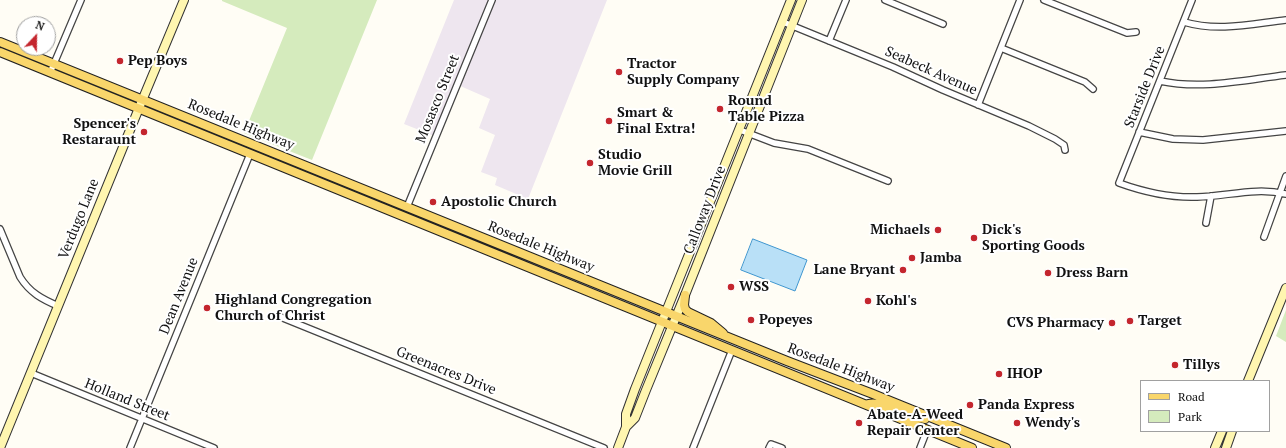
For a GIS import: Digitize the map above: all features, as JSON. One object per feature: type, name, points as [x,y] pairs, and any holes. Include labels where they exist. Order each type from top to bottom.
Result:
[{"type":"main road","name":"Verdugo Lane","points":[[0,448],[142,99],[184,0]]},
{"type":"main road","name":"Calloway Drive","points":[[618,448],[626,427],[626,414],[791,0]]},
{"type":"main road","name":"Calloway Drive","points":[[626,427],[635,418],[802,0]]},
{"type":"main road","name":"Rosedale Highway","points":[[0,43],[54,63],[793,364],[873,394],[1006,448]]},
{"type":"main road","name":"Rosedale Highway","points":[[0,52],[972,448]]},
{"type":"main road","points":[[193,130],[207,131],[230,140],[234,139],[235,137]]},
{"type":"main road","points":[[250,154],[252,151],[259,151],[306,170],[325,173]]},
{"type":"main road","points":[[715,219],[714,207],[723,185],[724,168]]},
{"type":"main road","points":[[410,219],[442,227],[497,248],[501,249],[506,247]]},
{"type":"main road","points":[[504,257],[510,254],[537,264],[552,266]]},
{"type":"main road","points":[[1248,380],[1286,291]]},
{"type":"main road","points":[[685,295],[684,305],[688,312],[711,323],[723,333],[736,340]]},
{"type":"main road","points":[[866,405],[873,403],[880,404],[914,417],[936,420]]},
{"type":"main road","points":[[1215,448],[1222,432]]},
{"type":"main road","points":[[1226,448],[1232,432]]},
{"type":"street","points":[[50,73],[81,0]]},
{"type":"street","name":"Mosasco Street","points":[[407,206],[492,0]]},
{"type":"street","points":[[829,41],[846,0]]},
{"type":"street","points":[[885,0],[943,24]]},
{"type":"street","points":[[978,105],[1020,0]]},
{"type":"street","points":[[1044,0],[1127,33],[1136,32]]},
{"type":"street","name":"Starside Drive","points":[[1192,0],[1119,183],[1164,195],[1184,197],[1212,196]]},
{"type":"street","points":[[1184,22],[1216,28],[1286,20]]},
{"type":"street","name":"Seabeck Avenue","points":[[782,22],[892,67],[1042,132],[1064,145],[1065,150]]},
{"type":"street","points":[[1001,48],[1085,82],[1093,89]]},
{"type":"street","points":[[1160,81],[1182,84],[1210,85],[1286,75]]},
{"type":"street","points":[[740,130],[774,143],[808,149],[888,182]]},
{"type":"street","points":[[1139,132],[1173,139],[1203,140],[1286,131]]},
{"type":"street","name":"Dean Avenue","points":[[130,448],[250,154]]},
{"type":"street","points":[[1264,237],[1283,193],[1286,176]]},
{"type":"street","points":[[1206,223],[1212,196],[1256,191],[1283,193]]},
{"type":"street","points":[[0,229],[24,284],[34,294],[58,306]]},
{"type":"street","name":"Greenacres Drive","points":[[278,316],[604,448]]},
{"type":"street","points":[[693,448],[732,350]]},
{"type":"street","name":"Holland Street","points":[[31,373],[214,448]]},
{"type":"street","points":[[920,448],[928,430]]},
{"type":"street","points":[[770,446],[782,448]]},
{"type":"shaded area","points":[[454,0],[607,0],[528,199],[495,185],[497,178],[481,172],[495,135],[479,128],[490,99],[458,85],[437,137],[404,124]]},
{"type":"green space","points":[[222,0],[377,0],[312,160],[244,133],[287,28]]},
{"type":"green space","points":[[1286,310],[1286,342],[1276,336]]},
{"type":"water","points":[[753,239],[807,260],[795,291],[741,270]]},
{"type":"place","name":"Pep Boys","points":[[120,61]]},
{"type":"place","name":"Tractor Supply Company","points":[[619,72]]},
{"type":"place","name":"Round Table Pizza","points":[[720,109]]},
{"type":"place","name":"Smart & Final Extra!","points":[[609,121]]},
{"type":"place","name":"Spencer's Restaraunt","points":[[144,132]]},
{"type":"place","name":"Studio Movie Grill","points":[[590,163]]},
{"type":"place","name":"Apostolic Church","points":[[433,202]]},
{"type":"place","name":"Michaels","points":[[938,230]]},
{"type":"place","name":"Dick's Sporting Goods","points":[[974,238]]},
{"type":"place","name":"Jamba","points":[[912,258]]},
{"type":"place","name":"Lane Bryant","points":[[903,270]]},
{"type":"place","name":"Dress Barn","points":[[1048,273]]},
{"type":"place","name":"WSS","points":[[731,287]]},
{"type":"place","name":"Kohl's","points":[[868,301]]},
{"type":"place","name":"Highland Congregation Church of Christ","points":[[207,308]]},
{"type":"place","name":"Popeyes","points":[[751,320]]},
{"type":"place","name":"Target","points":[[1130,321]]},
{"type":"place","name":"CVS Pharmacy","points":[[1112,323]]},
{"type":"place","name":"Tillys","points":[[1175,365]]},
{"type":"place","name":"IHOP","points":[[999,374]]},
{"type":"place","name":"Panda Express","points":[[970,405]]},
{"type":"place","name":"Abate-A-Weed Repair Center","points":[[859,423]]},
{"type":"place","name":"Wendy's","points":[[1017,423]]}]
